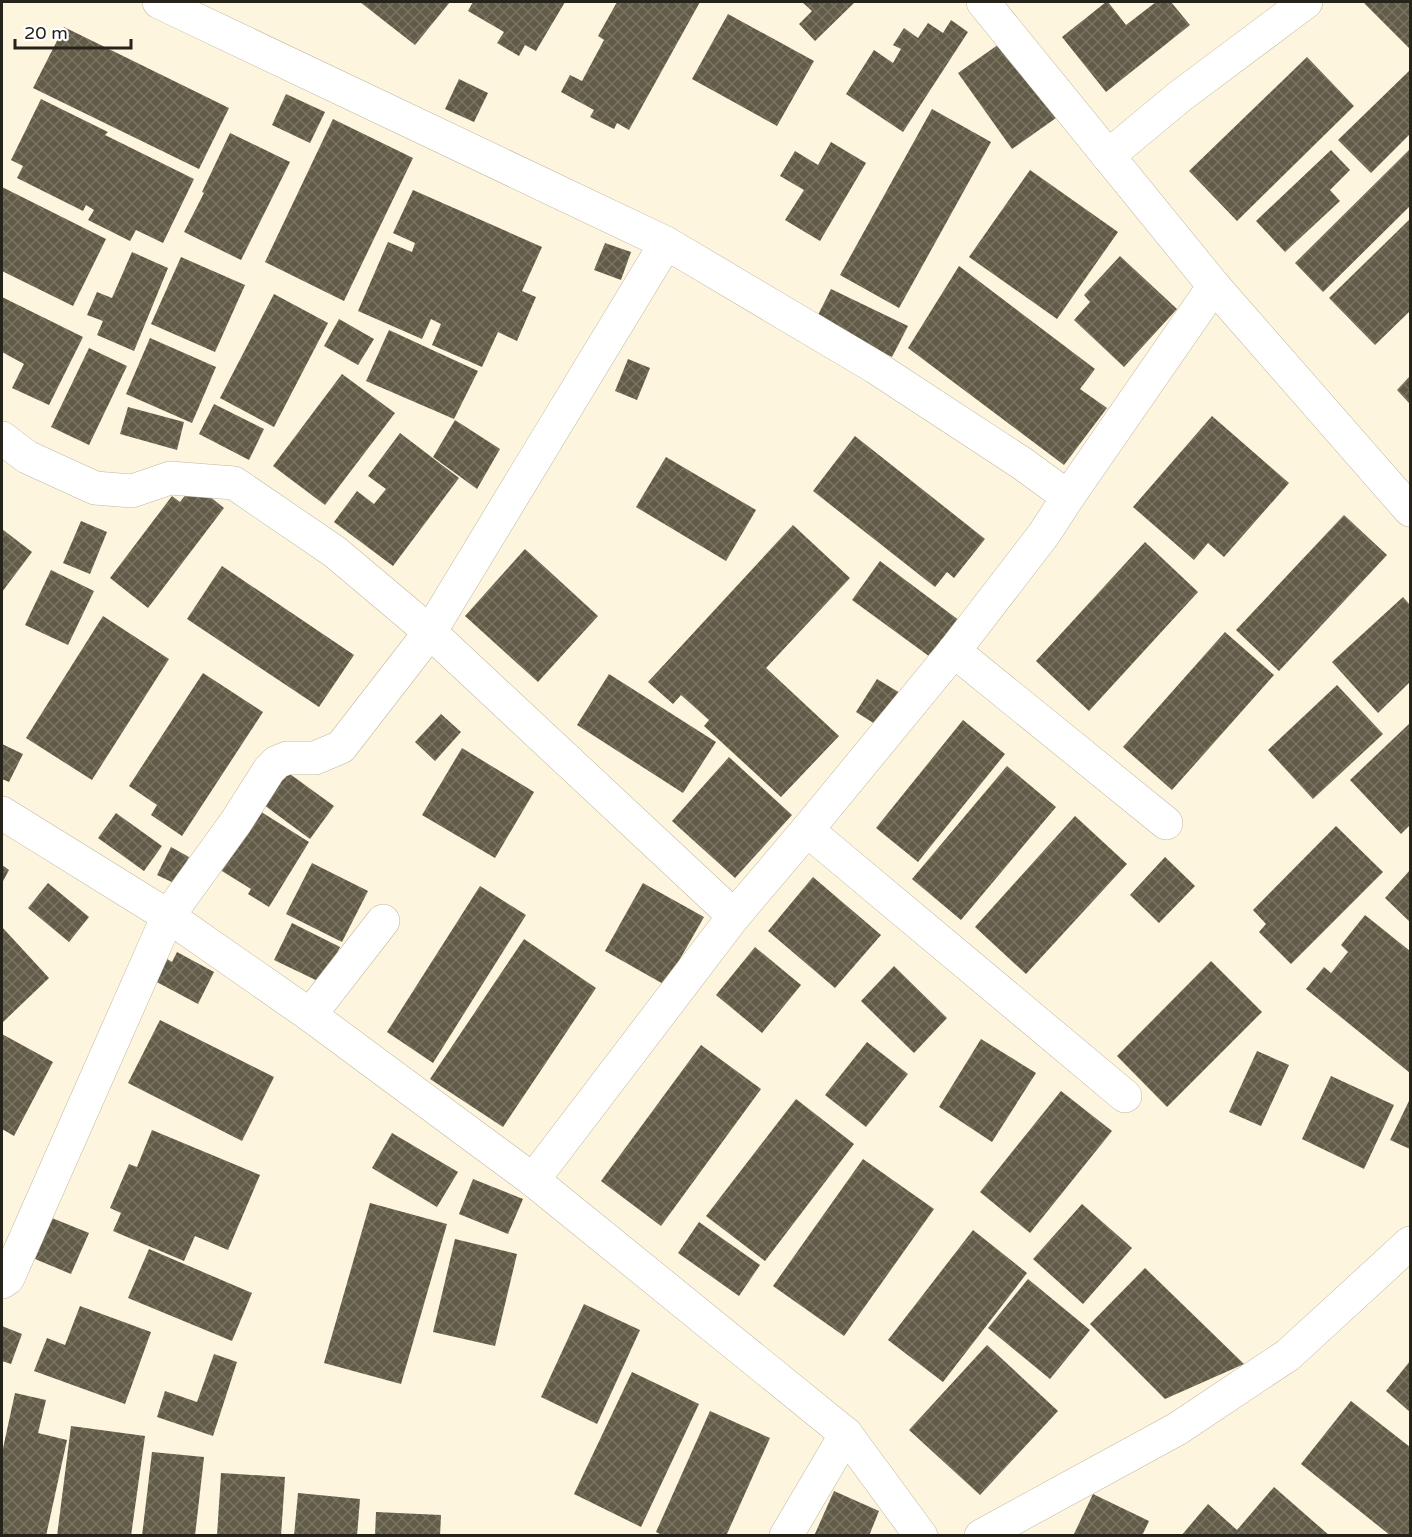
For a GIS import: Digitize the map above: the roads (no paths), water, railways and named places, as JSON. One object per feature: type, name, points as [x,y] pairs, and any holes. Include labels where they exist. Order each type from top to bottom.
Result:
[{"type":"street","points":[[159,2],[666,243],[874,367],[1023,464],[1068,497]]},
{"type":"street","points":[[984,2],[1214,286],[1410,510]]},
{"type":"street","points":[[1108,156],[1179,97],[1306,2]]},
{"type":"street","points":[[2,1282],[8,1278],[168,916],[236,822],[269,770],[277,762],[287,758],[315,758],[341,747],[430,632],[666,243]]},
{"type":"street","points":[[533,1180],[734,916],[954,651],[1044,534],[1214,286]]},
{"type":"street","points":[[2,438],[27,457],[95,488],[132,491],[170,478],[234,483],[335,552],[430,632],[734,916]]},
{"type":"street","points":[[954,651],[1166,823]]},
{"type":"street","points":[[2,813],[168,916],[310,1015],[533,1180],[846,1434],[921,1536]]},
{"type":"street","points":[[807,830],[1125,1096]]},
{"type":"street","points":[[310,1015],[382,921]]},
{"type":"street","points":[[981,1536],[1178,1429],[1288,1355],[1410,1243]]},
{"type":"street","points":[[786,1536],[846,1434]]}]
